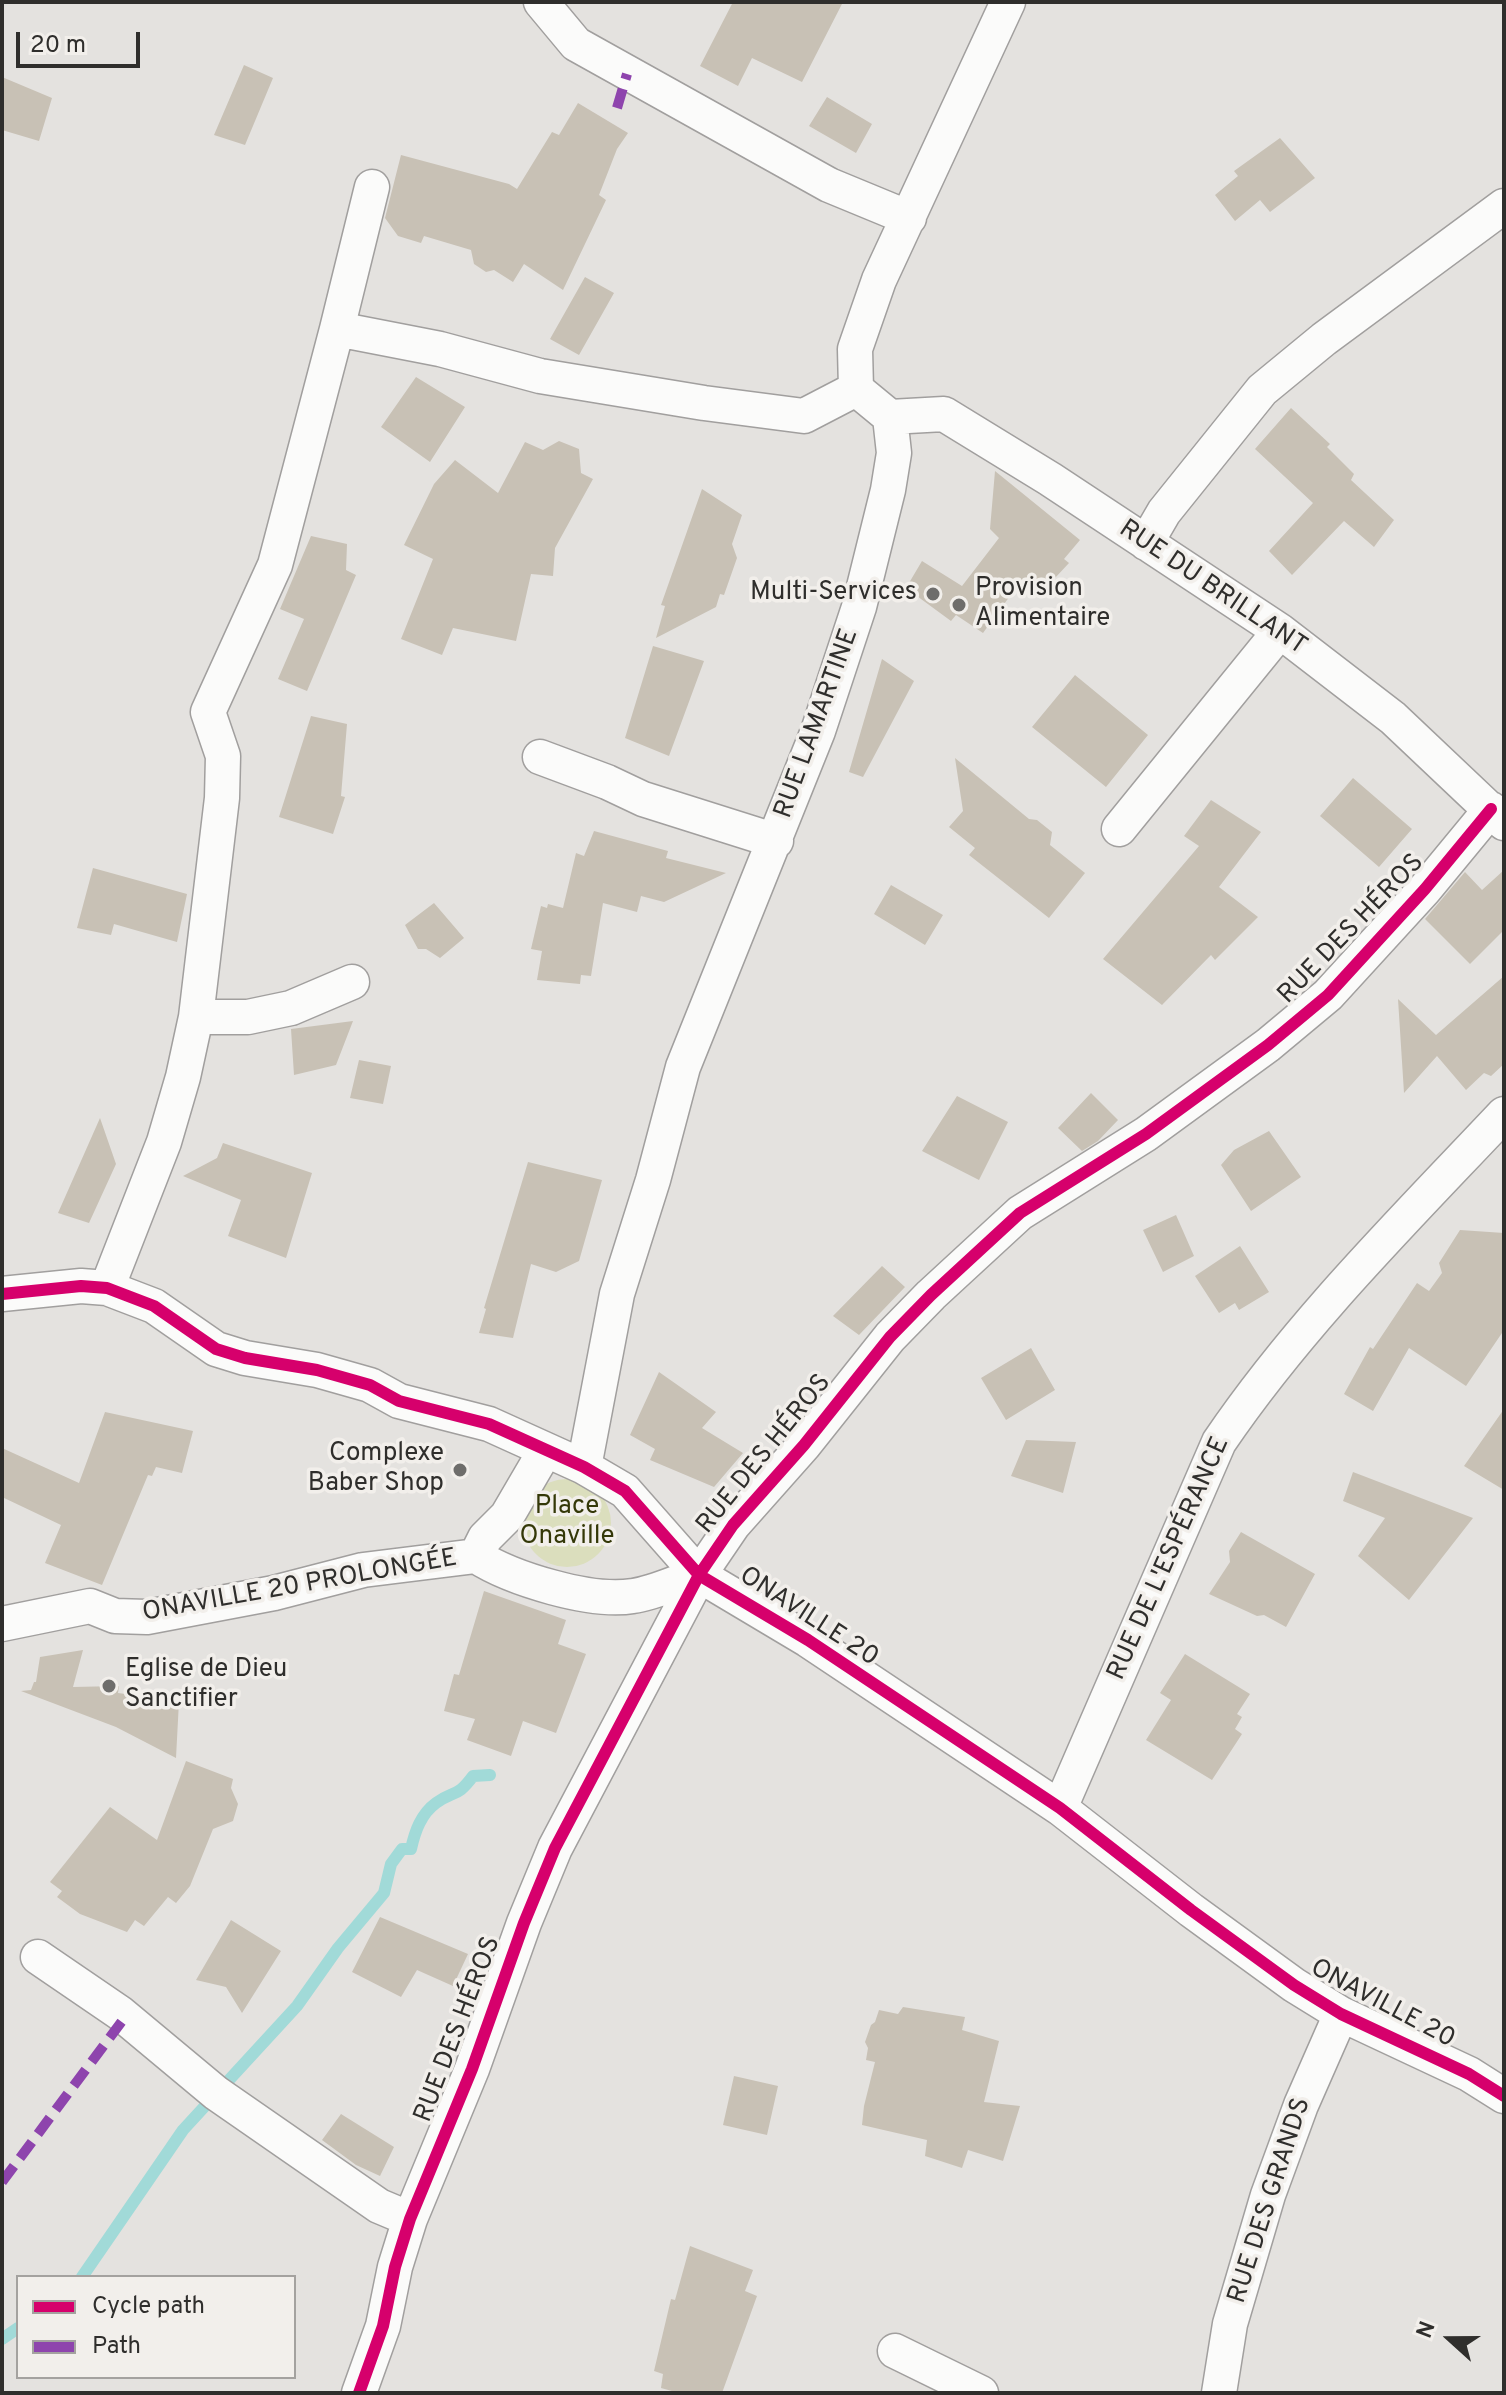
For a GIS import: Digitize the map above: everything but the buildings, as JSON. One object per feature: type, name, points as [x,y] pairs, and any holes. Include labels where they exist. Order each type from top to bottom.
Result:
[{"type":"street","points":[[541,2],[576,44],[829,185],[909,218]]},
{"type":"street","points":[[890,417],[856,389],[855,349],[879,280],[1008,2]]},
{"type":"street","points":[[107,1288],[164,1142],[196,1017],[222,798],[223,756],[208,712],[275,565],[372,187]]},
{"type":"street","points":[[1146,543],[1164,512],[1262,390],[1324,339],[1504,206]]},
{"type":"street","points":[[337,329],[440,349],[540,376],[804,416],[856,389]]},
{"type":"street","name":"RUE DU BRILLANT","points":[[890,417],[944,414],[1050,479],[1280,631],[1393,718],[1497,816]]},
{"type":"street","name":"RUE LAMARTINE","points":[[584,1467],[617,1294],[653,1180],[683,1067],[776,841],[818,731],[859,607],[888,490],[894,453],[890,417]]},
{"type":"street","points":[[1119,829],[1280,631]]},
{"type":"street","points":[[540,757],[643,799],[776,841]]},
{"type":"street","name":"RUE DES HÉROS","points":[[359,2393],[383,2326],[395,2267],[410,2219],[472,2069],[502,1982],[555,1848],[699,1575],[733,1525],[804,1445],[890,1337],[931,1295],[1020,1213],[1146,1134],[1268,1045],[1328,995],[1497,816]]},
{"type":"street","points":[[196,1017],[248,1017],[291,1008],[352,982]]},
{"type":"street","name":"RUE DE L'ESPÉRANCE","points":[[1060,1808],[1219,1442],[1250,1397],[1302,1334],[1504,1114]]},
{"type":"street","name":"ONAVILLE 20","points":[[2,1294],[81,1286],[107,1288],[154,1306],[216,1349],[245,1358],[317,1370],[370,1385],[399,1401],[489,1424],[584,1467],[625,1491],[699,1575],[808,1640],[1060,1808],[1294,1985],[1341,2014],[1469,2074],[1504,2096]]},
{"type":"street","name":"ONAVILLE 20 PROLONGÉE","points":[[2,1624],[90,1606],[115,1616],[147,1617],[274,1593],[363,1570],[476,1556],[485,1538],[507,1516],[545,1451]]},
{"type":"street","points":[[476,1556],[495,1569],[547,1585],[599,1595],[633,1596],[699,1575]]},
{"type":"street","points":[[38,1957],[120,2013],[216,2093],[379,2206],[410,2219]]},
{"type":"street","name":"RUE DES GRANDS","points":[[1219,2393],[1230,2324],[1268,2195],[1301,2105],[1341,2014]]},
{"type":"street","points":[[895,2351],[981,2393]]},
{"type":"green space","name":"Place Onaville","points":[[567,1479],[584,1482],[598,1492],[608,1506],[611,1523],[608,1540],[598,1554],[584,1564],[567,1567],[550,1564],[536,1554],[526,1540],[523,1523],[526,1506],[536,1492],[550,1482]]},
{"type":"waterway","points":[[83,2275],[183,2130],[297,2006],[338,1948],[384,1893],[391,1864],[402,1849],[411,1849],[426,1812],[459,1791],[473,1776],[490,1775]]},
{"type":"waterway","points":[[2,2339],[16,2329]]},
{"type":"marked path","points":[[617,108],[627,74]]},
{"type":"marked path","points":[[2,2182],[125,2017]]},
{"type":"cycle path","points":[[359,2393],[383,2326],[395,2267],[410,2219],[472,2069],[524,1923],[555,1848],[699,1575],[733,1525],[804,1445],[890,1337],[931,1295],[1020,1213],[1146,1134],[1268,1045],[1328,995],[1425,889],[1491,809]]},
{"type":"cycle path","points":[[2,1294],[81,1286],[107,1288],[154,1306],[216,1349],[245,1358],[317,1370],[370,1385],[399,1401],[489,1424],[584,1467],[625,1491],[699,1575],[808,1640],[1060,1808],[1294,1985],[1341,2014],[1469,2074],[1504,2096]]},
{"type":"place","name":"Multi-Services","points":[[933,594]]},
{"type":"place","name":"Provision Alimentaire","points":[[959,605]]},
{"type":"place","name":"Complexe Baber Shop","points":[[460,1470]]},
{"type":"place","name":"Eglise de Dieu Sanctifier","points":[[109,1686]]}]
